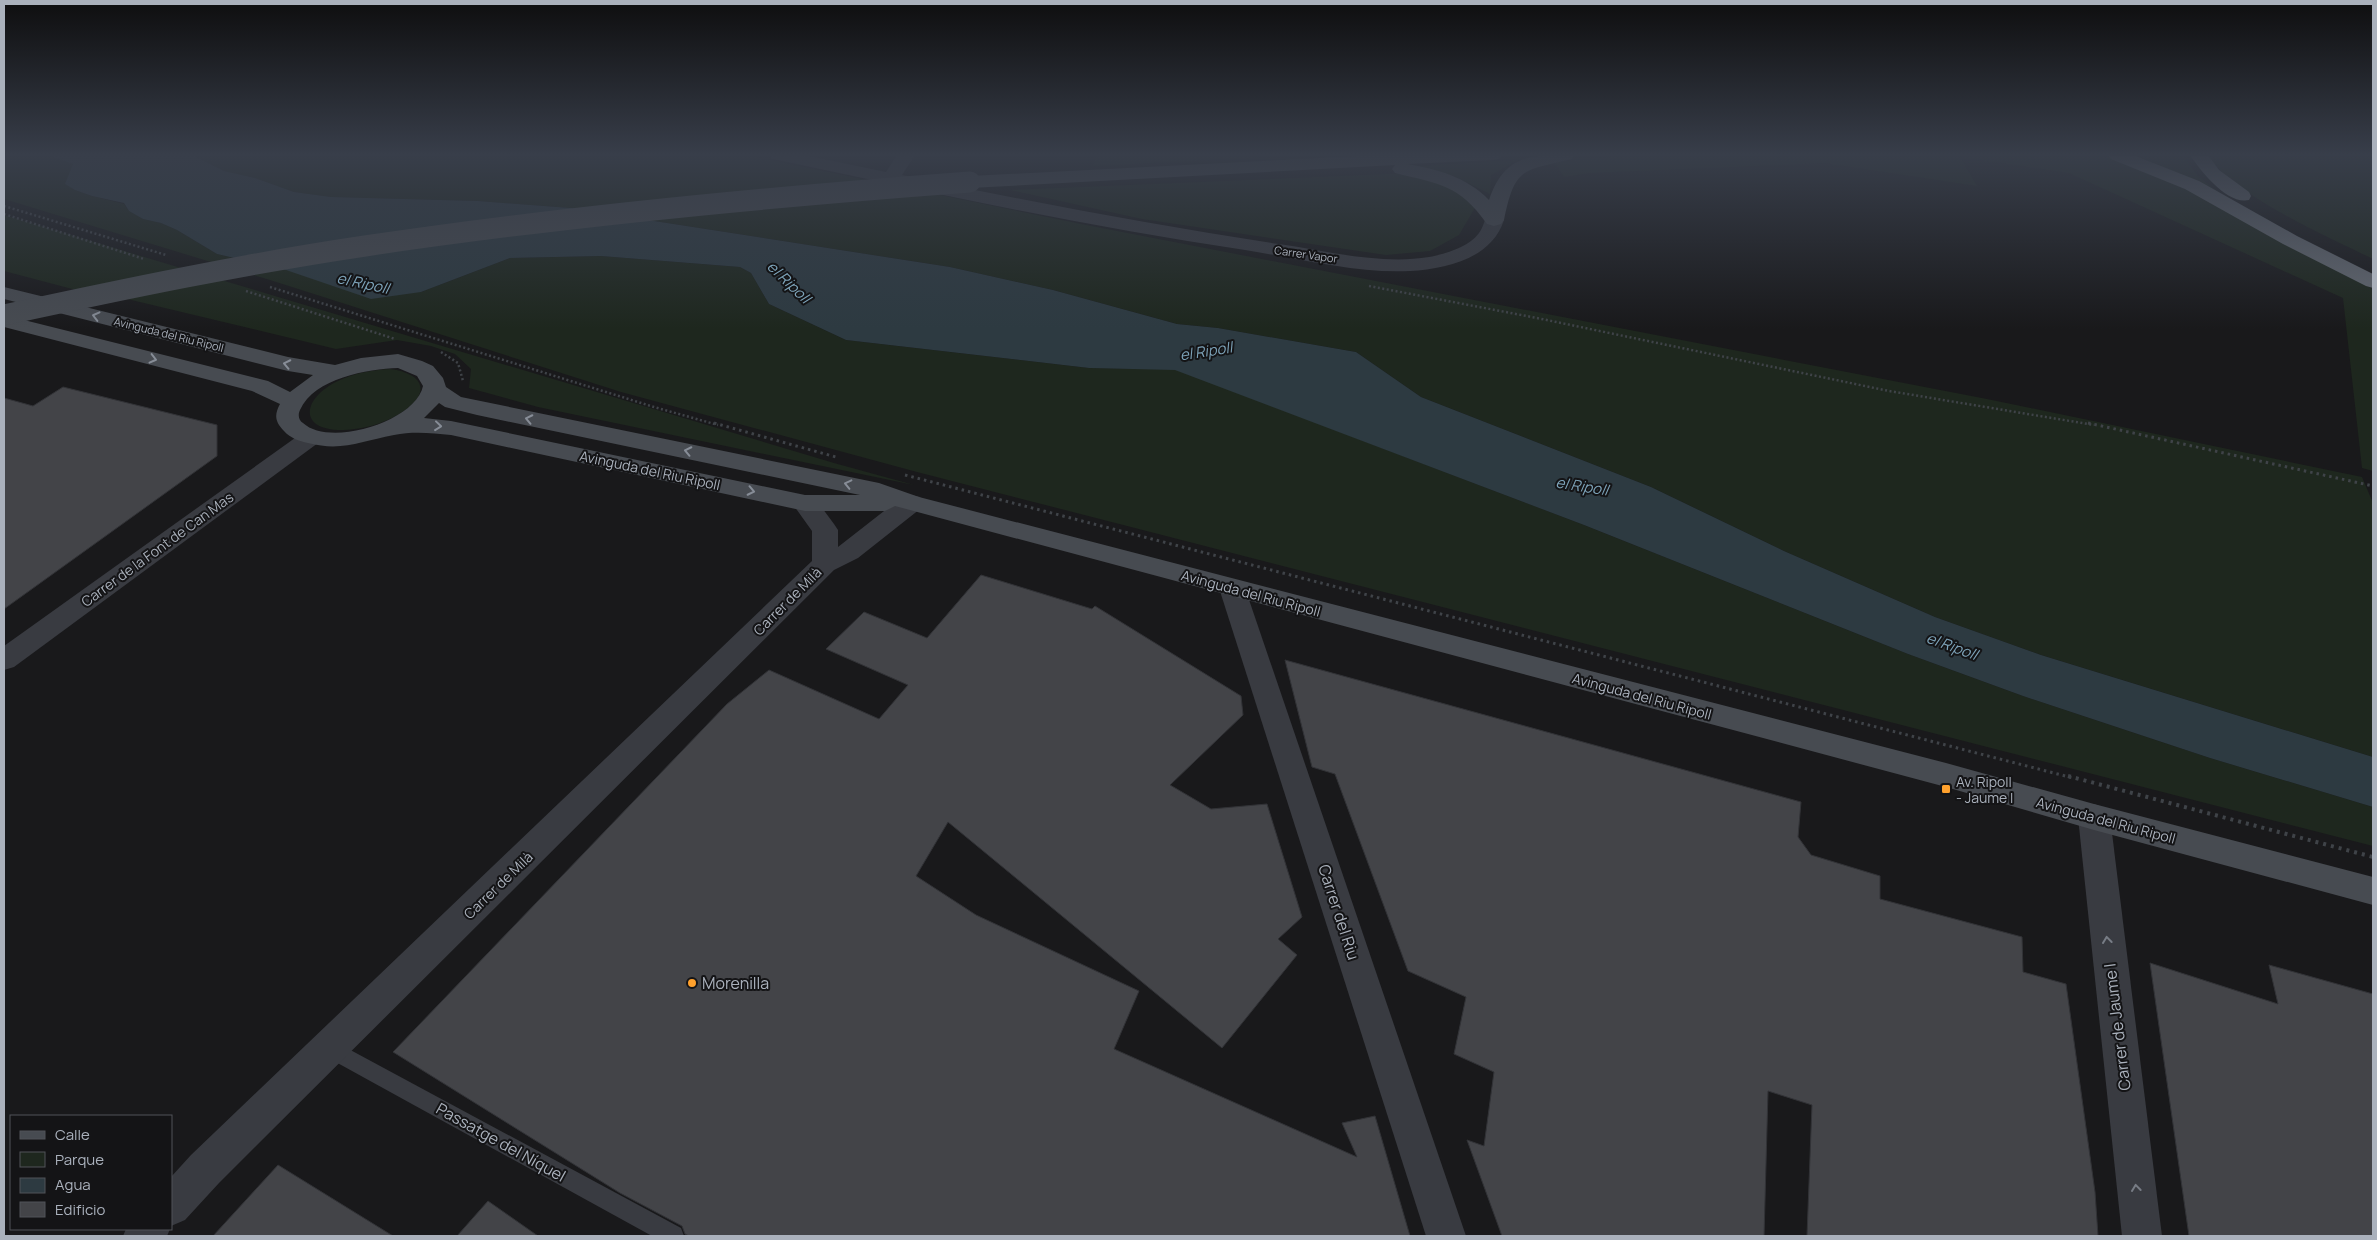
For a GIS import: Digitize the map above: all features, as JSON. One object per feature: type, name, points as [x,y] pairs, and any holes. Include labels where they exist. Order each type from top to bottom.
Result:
[{"type":"highway","points":[[2242,213],[2373,282]]},
{"type":"highway","points":[[2271,213],[2373,269]]},
{"type":"street","points":[[4,316],[99,294],[238,267],[515,225],[628,213]]},
{"type":"street","name":"Carrer Vapor","points":[[1059,213],[1320,257],[1389,264],[1430,264],[1460,255],[1482,242],[1490,233],[1494,220]]},
{"type":"street","points":[[1490,213],[1494,220]]},
{"type":"street","points":[[1494,220],[1496,213]]},
{"type":"street","name":"Avinguda del Riu Ripoll","points":[[4,293],[288,364],[335,372]]},
{"type":"street","points":[[4,321],[260,386],[293,402]]},
{"type":"street","points":[[398,361],[415,364],[427,370],[434,379],[434,390],[429,400],[420,410],[390,428],[347,440],[310,438],[296,432],[289,424],[288,413],[293,402],[310,386],[335,372],[357,366],[398,361]]},
{"type":"street","name":"Avinguda del Riu Ripoll","points":[[434,390],[453,402],[477,408],[879,492],[911,503],[1946,775],[2094,817],[2373,891]]},
{"type":"street","name":"Avinguda del Riu Ripoll","points":[[390,428],[426,425],[451,428],[805,503],[911,503]]},
{"type":"street","name":"Carrer de la Font de Can Mas","points":[[4,660],[310,438]]},
{"type":"street","name":"Carrer de Milà","points":[[805,503],[825,530],[825,564]]},
{"type":"street","name":"Carrer de Milà","points":[[172,1205],[205,1169],[825,564],[849,552],[911,503]]},
{"type":"street","name":"Carrer del Riu","points":[[1232,588],[1446,1236]]},
{"type":"street","name":"Carrer de Jaume I","points":[[2094,817],[2142,1236]]},
{"type":"lane","name":"Passatge del Níquel","points":[[330,1048],[672,1236]]},
{"type":"path","points":[[27,213],[172,257]]},
{"type":"path","points":[[265,286],[645,404],[842,459]]},
{"type":"path","points":[[1364,286],[1537,318],[1890,391],[2091,424],[2373,486]]},
{"type":"path","points":[[902,474],[1893,730],[2373,857]]},
{"type":"green space","points":[[50,213],[132,213],[143,219],[161,223],[177,230],[217,254],[286,270],[421,292],[510,258],[601,256],[740,267],[751,273],[769,304],[846,340],[1089,368],[1175,369],[1584,525],[1908,654],[2023,696],[2210,758],[2373,807],[2373,846],[917,472],[621,392],[270,280]]},
{"type":"green space","points":[[601,213],[1027,213],[1987,399],[2362,477],[2373,503],[2373,757],[2041,655],[1935,617],[1784,551],[1651,487],[1421,397],[1356,352],[1218,328],[1177,324],[1053,290],[950,267]]},
{"type":"green space","points":[[1114,213],[1472,213],[1459,235],[1430,251],[1386,255],[1142,219]]},
{"type":"green space","points":[[2156,213],[2232,213],[2373,289],[2373,471],[2362,468],[2343,298]]},
{"type":"green space","points":[[2281,213],[2373,213],[2373,259],[2308,227]]},
{"type":"green space","points":[[4,215],[181,268],[76,290],[4,271]]},
{"type":"green space","points":[[218,279],[834,463],[914,485],[538,407],[469,388],[471,369],[455,354],[431,346],[397,340],[336,349],[123,298]]},
{"type":"green space","points":[[390,369],[412,375],[418,380],[420,386],[420,393],[416,400],[399,414],[373,425],[344,430],[329,429],[318,425],[312,419],[310,412],[312,404],[317,396],[326,388],[344,378],[357,374]]},
{"type":"water","name":"el Ripoll","points":[[132,213],[601,213],[950,267],[1053,290],[1177,324],[1218,328],[1356,352],[1421,397],[1651,487],[1784,551],[1935,617],[2041,655],[2373,757],[2373,807],[2210,758],[2023,696],[1908,654],[1584,525],[1175,370],[1089,368],[846,340],[769,304],[751,273],[740,267],[601,256],[510,258],[421,292],[371,299],[286,270],[217,254],[177,230],[161,223],[143,219]]},
{"type":"building","points":[[63,387],[217,425],[217,456],[4,609],[4,398],[33,406]]},
{"type":"building","points":[[981,575],[1092,609],[1095,606],[1241,696],[1243,715],[1170,785],[1211,809],[1267,804],[1302,917],[1278,939],[1297,955],[1222,1048],[948,822],[916,876],[976,915],[1139,991],[1114,1049],[1357,1157],[1342,1123],[1375,1116],[1410,1236],[689,1236],[685,1234],[682,1226],[620,1193],[393,1052],[727,704],[769,670],[879,719],[908,685],[826,649],[864,612],[927,638]]},
{"type":"building","points":[[1285,660],[1801,802],[1798,837],[1811,855],[1880,876],[1880,899],[2022,937],[2023,972],[2066,984],[2095,1192],[2098,1236],[1807,1236],[1812,1105],[1768,1091],[1764,1236],[1502,1236],[1467,1140],[1484,1146],[1494,1072],[1454,1054],[1466,997],[1408,971],[1335,774],[1312,767]]},
{"type":"building","points":[[2150,963],[2278,1004],[2269,965],[2373,994],[2373,1236],[2189,1236]]},
{"type":"building","points":[[278,1165],[393,1236],[213,1236]]},
{"type":"building","points":[[488,1201],[538,1236],[457,1236]]},
{"type":"place","name":"Av. Ripoll - Jaume I","points":[[1946,789]]},
{"type":"place","name":"Morenilla","points":[[692,983]]}]
